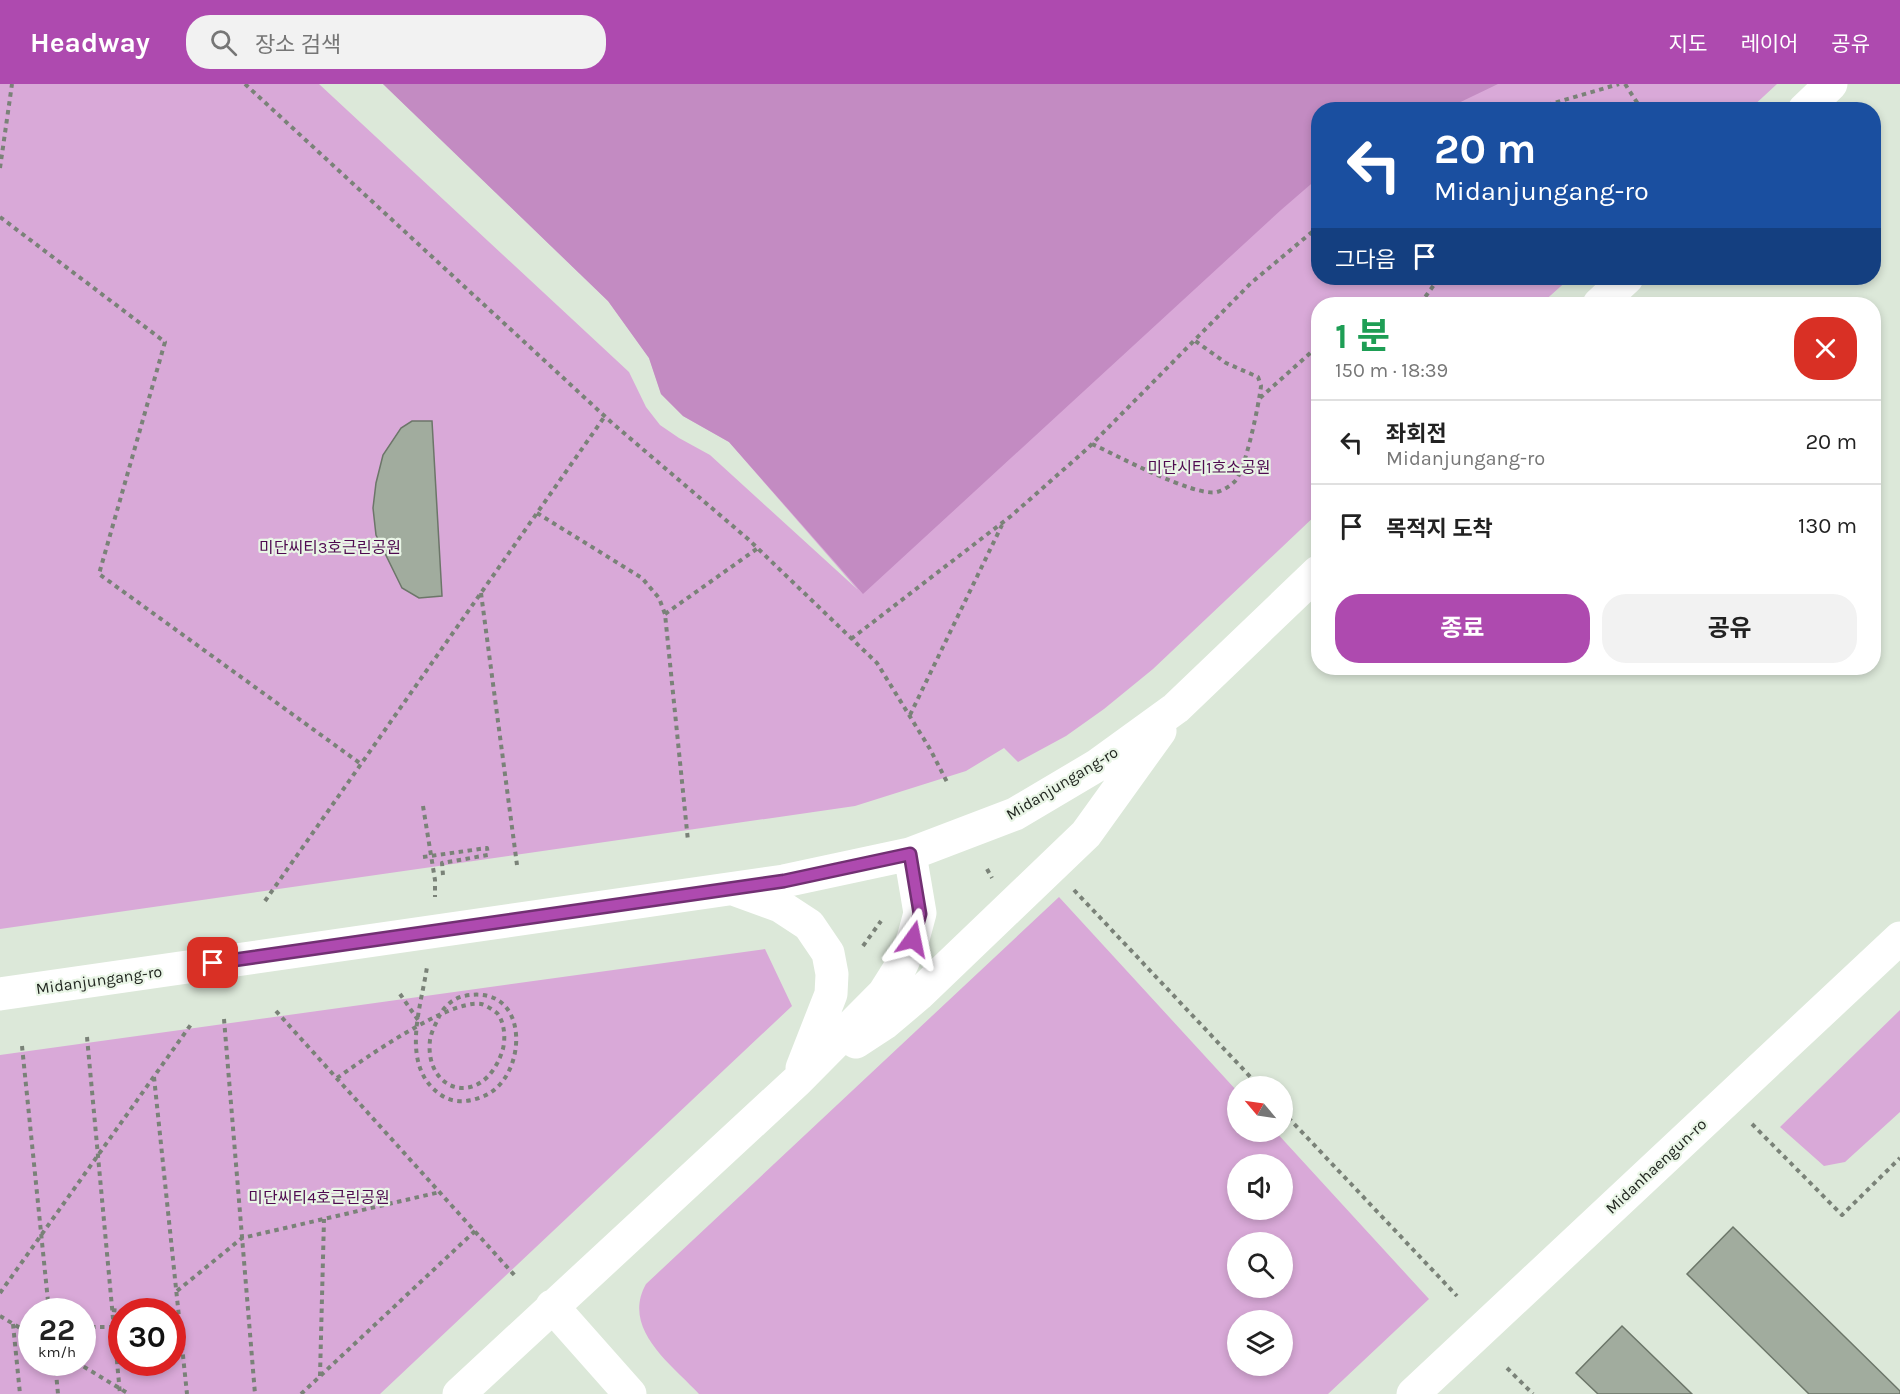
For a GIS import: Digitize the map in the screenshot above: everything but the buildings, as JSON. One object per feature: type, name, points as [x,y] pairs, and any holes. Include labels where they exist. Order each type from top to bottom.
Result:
[{"type":"street","points":[[1812,102],[1831,84]]},
{"type":"street","points":[[1607,297],[1620,285]]},
{"type":"street","name":"Midanjungang-ro","points":[[0,994],[784,881],[910,854],[1015,814],[1096,766],[1176,708],[1311,579]]},
{"type":"street","points":[[797,1081],[885,1023],[918,995],[1086,834],[1176,708]]},
{"type":"street","points":[[459,1394],[797,1081],[884,993],[901,966],[913,939],[920,914],[910,854]]},
{"type":"street","points":[[732,888],[780,906],[809,925],[828,953],[832,974],[831,994],[797,1081]]},
{"type":"street","name":"Midanhaengun-ro","points":[[1413,1394],[1900,938]]},
{"type":"street","points":[[552,1306],[630,1394]]},
{"type":"path","points":[[0,168],[12,84]]},
{"type":"path","points":[[245,84],[605,416],[758,548],[877,663],[930,748],[948,784]]},
{"type":"path","points":[[1557,102],[1619,84]]},
{"type":"path","points":[[1625,84],[1637,102]]},
{"type":"path","points":[[0,217],[165,342],[99,574],[361,764]]},
{"type":"path","points":[[851,639],[1003,522],[1092,444],[1251,283],[1311,233]]},
{"type":"path","points":[[1092,444],[1174,482],[1200,490],[1215,493],[1227,488],[1236,480],[1242,466],[1261,386],[1258,378],[1226,363],[1194,340]]},
{"type":"path","points":[[1260,398],[1311,352]]},
{"type":"path","points":[[265,901],[605,416]]},
{"type":"path","points":[[537,513],[642,578],[659,598],[665,614],[688,841]]},
{"type":"path","points":[[910,716],[1003,522]]},
{"type":"path","points":[[665,614],[758,548]]},
{"type":"path","points":[[481,592],[518,865]]},
{"type":"path","points":[[423,857],[486,848],[488,855],[442,863],[443,876]]},
{"type":"path","points":[[1072,888],[1250,1076]]},
{"type":"path","points":[[858,953],[880,920],[889,925]]},
{"type":"path","points":[[337,1078],[421,1024],[464,1006],[481,1004],[493,1010],[500,1017],[505,1033],[503,1050],[494,1069],[483,1082],[469,1089],[456,1088],[444,1080],[435,1069],[431,1055],[430,1039],[439,1015],[459,997],[480,993],[497,998],[508,1008],[514,1023],[516,1041],[514,1058],[507,1074],[498,1086],[486,1095],[458,1102],[445,1098],[434,1090],[424,1077],[417,1060],[415,1040]]},
{"type":"path","points":[[400,994],[421,1024]]},
{"type":"path","points":[[276,1011],[517,1278]]},
{"type":"path","points":[[224,1018],[255,1394]]},
{"type":"path","points":[[0,1293],[192,1023]]},
{"type":"path","points":[[87,1038],[111,1298]]},
{"type":"path","points":[[22,1047],[48,1298]]},
{"type":"path","points":[[154,1077],[177,1298]]},
{"type":"path","points":[[1728,1099],[1842,1215],[1900,1158]]},
{"type":"path","points":[[1293,1123],[1457,1296]]},
{"type":"path","points":[[176,1292],[242,1238],[440,1192]]},
{"type":"path","points":[[320,1376],[324,1219]]},
{"type":"path","points":[[301,1394],[475,1231]]},
{"type":"path","points":[[0,1316],[18,1327]]},
{"type":"path","points":[[13,1324],[20,1394]]},
{"type":"path","points":[[1507,1368],[1533,1394]]},
{"type":"path","points":[[96,1375],[120,1391],[129,1394]]},
{"type":"path","points":[[56,1376],[58,1394]]},
{"type":"path","points":[[118,1376],[120,1391]]},
{"type":"path","points":[[185,1376],[187,1394]]},
{"type":"green space","points":[[0,84],[319,84],[629,372],[646,407],[660,425],[710,455],[857,589],[729,442],[683,416],[661,394],[649,358],[608,301],[383,84],[1777,84],[1758,102],[1311,102],[1311,285],[1562,285],[1549,297],[1311,297],[1311,520],[1153,669],[1066,736],[1018,762],[1004,748],[966,771],[855,806],[0,929]]},
{"type":"green space","points":[[1059,897],[1227,1080],[1227,1142],[1285,1142],[1429,1299],[1328,1394],[699,1394],[663,1358],[644,1331],[640,1316],[640,1300],[646,1284]]},
{"type":"green space","name":"미단씨티4호근린공원","points":[[765,949],[792,1006],[380,1394],[0,1394],[0,1055]]},
{"type":"green space","points":[[1900,1010],[1900,1112],[1845,1162],[1824,1166],[1780,1127]]},
{"type":"shaded area","points":[[383,84],[1498,84],[1461,102],[1311,102],[1311,184],[863,594],[729,442],[683,416],[661,394],[649,358],[608,301]]},
{"type":"route","points":[[213,963],[784,881],[910,854],[920,914],[913,939]]},
{"type":"park label","name":"미단시티1호소공원","points":[[1209,467]]},
{"type":"park label","name":"미단씨티3호근린공원","points":[[330,547]]}]
